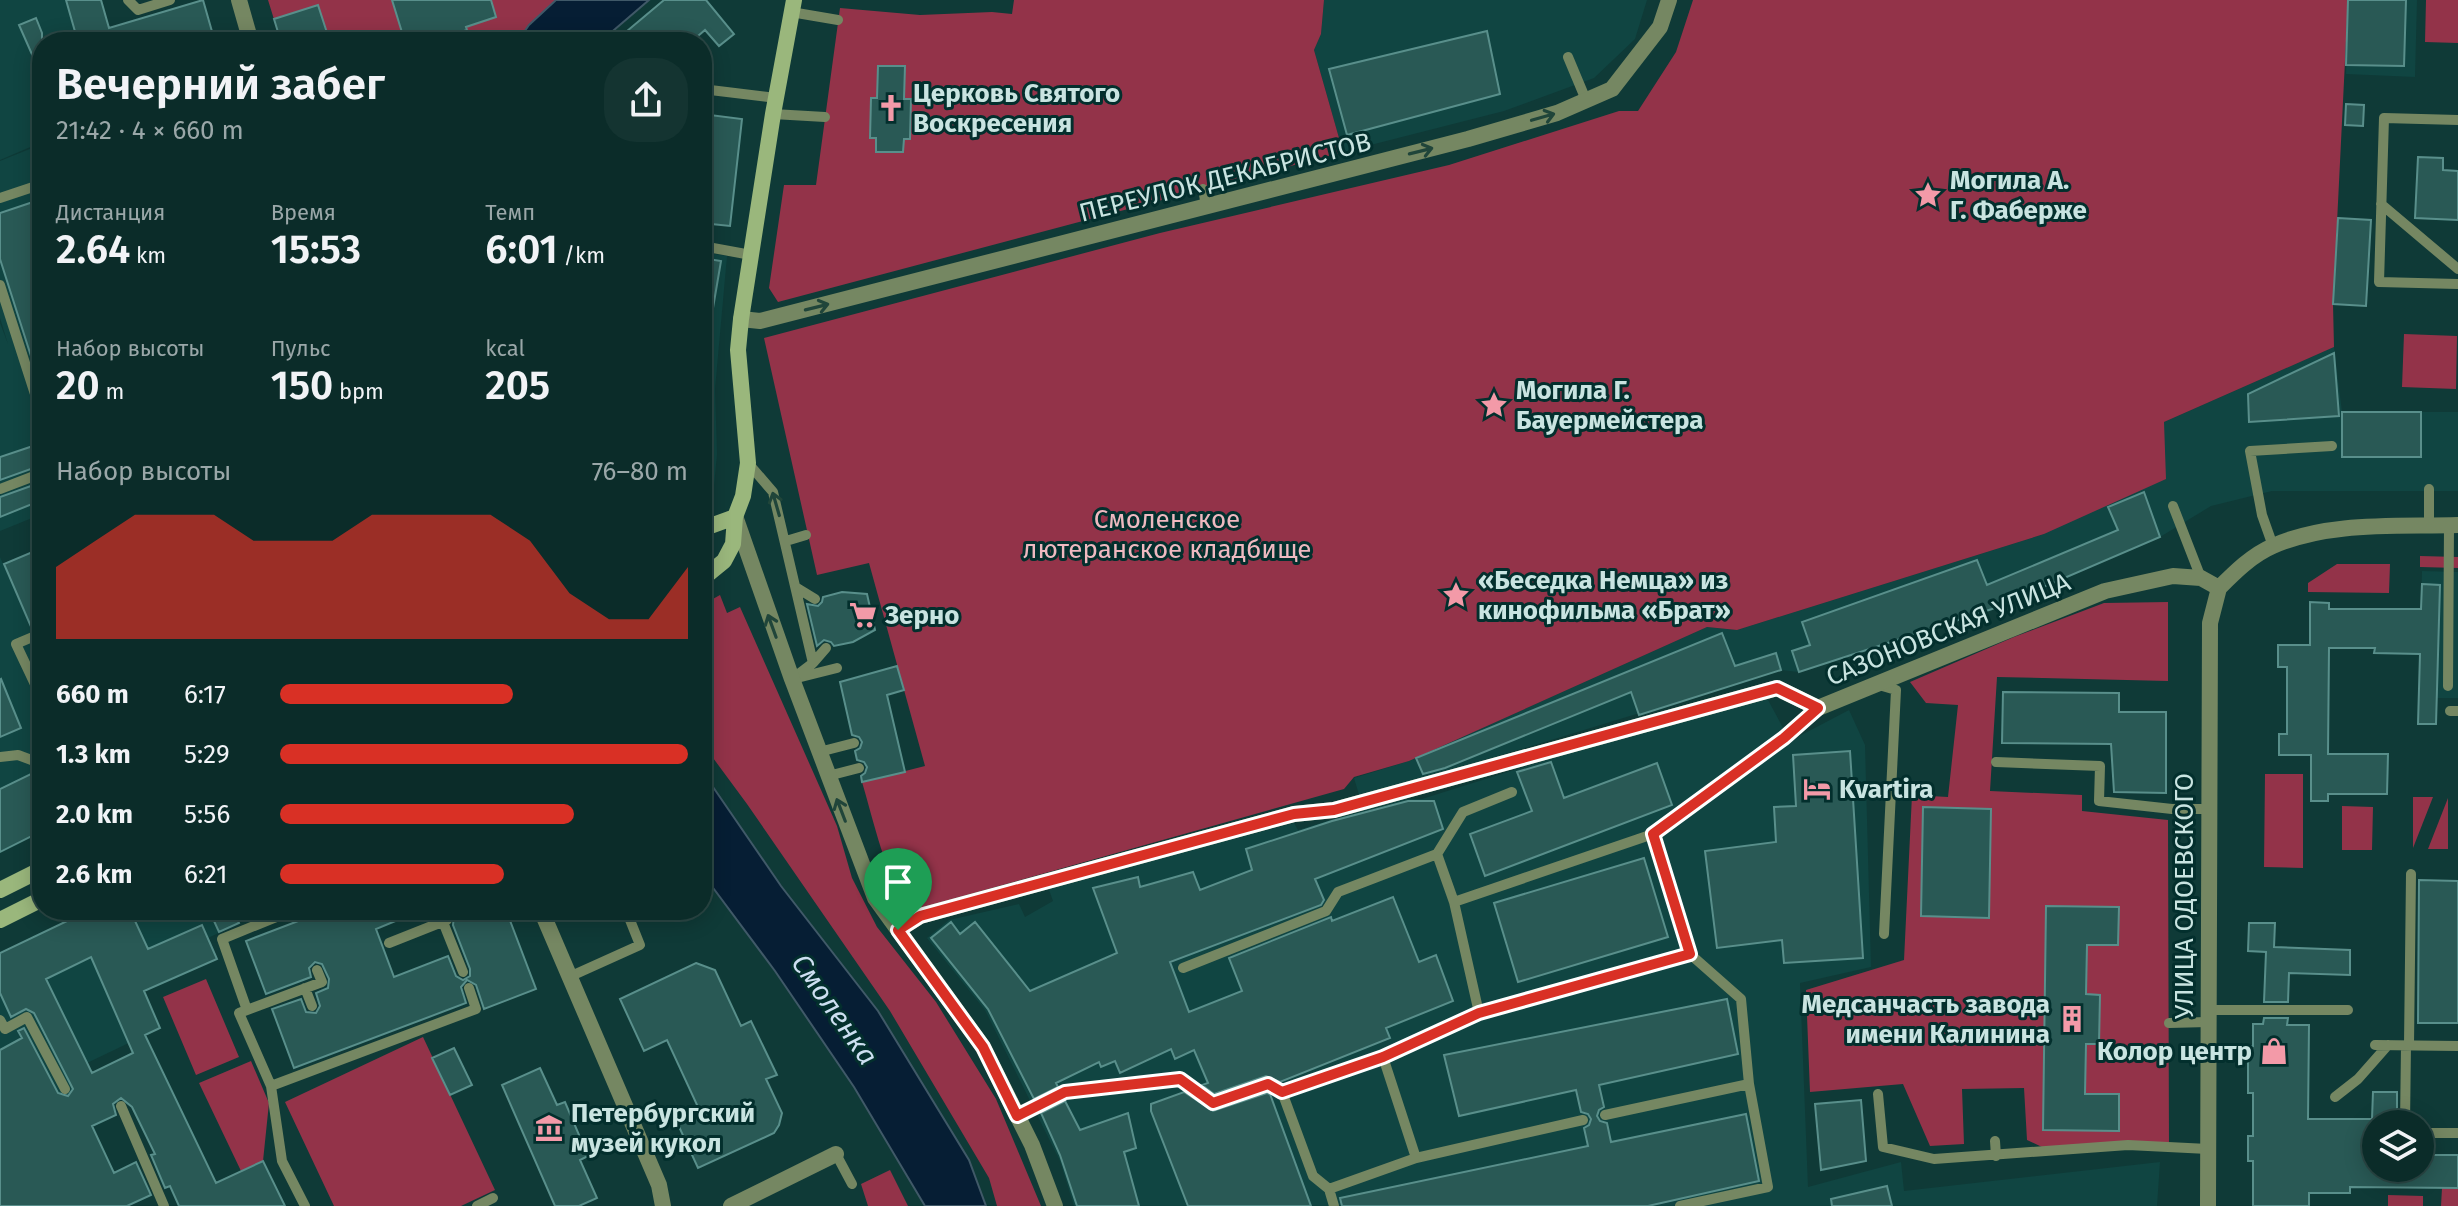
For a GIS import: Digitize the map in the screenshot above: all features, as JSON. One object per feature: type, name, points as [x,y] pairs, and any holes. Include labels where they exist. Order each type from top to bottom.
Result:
[{"type":"main road","points":[[712,571],[724,561],[733,544],[735,517],[743,496],[748,463],[738,350],[741,319],[793,6]]},
{"type":"main road","points":[[712,525],[735,517]]},
{"type":"main road","points":[[0,890],[32,874]]},
{"type":"main road","points":[[0,920],[32,904]]},
{"type":"street","points":[[239,0],[248,32]]},
{"type":"street","name":"ПЕРЕУЛОК ДЕКАБРИСТОВ","points":[[741,319],[760,321],[1468,139],[1557,113],[1612,89],[1660,27],[1669,0]]},
{"type":"street","points":[[735,517],[747,557],[875,898],[983,1047],[1032,1145],[1055,1206]]},
{"type":"street","points":[[2219,588],[2243,565],[2273,546],[2313,534],[2349,528],[2454,525]]},
{"type":"street","name":"САЗОНОВСКАЯ УЛИЦА","points":[[898,930],[920,916],[1294,814],[1334,810],[1777,688],[1818,708],[2105,591],[2173,576],[2201,578],[2219,588]]},
{"type":"street","name":"УЛИЦА ОДОЕВСКОГО","points":[[2208,1206],[2210,623],[2219,588]]},
{"type":"street","points":[[545,920],[659,1185],[663,1206]]},
{"type":"street","points":[[740,1204],[836,1154]]},
{"type":"lane","points":[[128,0],[138,10],[170,0]]},
{"type":"lane","points":[[793,6],[838,20]]},
{"type":"lane","points":[[1568,57],[1586,100]]},
{"type":"lane","points":[[712,91],[825,117]]},
{"type":"lane","points":[[2458,120],[2384,118],[2379,282],[2458,284]]},
{"type":"lane","points":[[0,198],[32,187]]},
{"type":"lane","points":[[1203,189],[1206,206]]},
{"type":"lane","points":[[2381,204],[2458,269]]},
{"type":"lane","points":[[712,248],[751,255]]},
{"type":"lane","points":[[0,285],[32,385]]},
{"type":"lane","points":[[2273,546],[2262,515],[2250,451],[2332,446]]},
{"type":"lane","points":[[748,463],[773,492],[813,663]]},
{"type":"lane","points":[[0,489],[32,477]]},
{"type":"lane","points":[[2429,489],[2429,526]]},
{"type":"lane","points":[[2173,506],[2201,578]]},
{"type":"lane","points":[[2448,686],[2454,525]]},
{"type":"lane","points":[[786,541],[806,535]]},
{"type":"lane","points":[[797,588],[815,599]]},
{"type":"lane","points":[[32,637],[16,644],[32,678]]},
{"type":"lane","points":[[792,679],[826,648]]},
{"type":"lane","points":[[792,679],[837,668]]},
{"type":"lane","points":[[1876,684],[1896,690],[1884,934]]},
{"type":"lane","points":[[1454,902],[1653,834],[1784,738],[1818,708]]},
{"type":"lane","points":[[819,752],[854,743]]},
{"type":"lane","points":[[0,757],[18,755],[32,760]]},
{"type":"lane","points":[[1996,762],[2100,766],[2099,801],[2172,809],[2208,809]]},
{"type":"lane","points":[[828,776],[859,768]]},
{"type":"lane","points":[[1183,968],[1326,911],[1338,892],[1437,854],[1463,812],[1512,792]]},
{"type":"lane","points":[[1653,834],[1690,954],[1741,999],[1749,1084],[1768,1187],[1680,1206]]},
{"type":"lane","points":[[1437,854],[1454,902],[1479,1013]]},
{"type":"lane","points":[[2405,1110],[2407,1045],[2414,976],[2411,874]]},
{"type":"lane","points":[[247,1010],[222,939],[276,920]]},
{"type":"lane","points":[[569,977],[640,945],[630,920]]},
{"type":"lane","points":[[389,943],[445,921],[463,972]]},
{"type":"lane","points":[[1282,1092],[1383,1057],[1479,1013],[1690,954]]},
{"type":"lane","points":[[305,1206],[282,1161],[271,1086],[239,1013],[322,982],[317,970]]},
{"type":"lane","points":[[305,988],[312,1006]]},
{"type":"lane","points":[[271,1086],[331,1058],[476,1009],[469,988]]},
{"type":"lane","points":[[2169,1023],[2208,1016],[2348,1010]]},
{"type":"lane","points":[[0,1020],[5,1029],[27,1017],[65,1089]]},
{"type":"lane","points":[[2375,1045],[2458,1046]]},
{"type":"lane","points":[[2335,1097],[2358,1079],[2388,1045]]},
{"type":"lane","points":[[1383,1057],[1416,1158]]},
{"type":"lane","points":[[1017,1116],[1065,1092],[1180,1079],[1213,1103],[1268,1084],[1282,1092],[1313,1176],[1329,1189],[1334,1206]]},
{"type":"lane","points":[[1605,1115],[1749,1084]]},
{"type":"lane","points":[[1878,1094],[1883,1147],[1934,1159],[2128,1145],[2208,1149]]},
{"type":"lane","points":[[121,1106],[164,1206]]},
{"type":"lane","points":[[1329,1189],[1416,1158],[1583,1120]]},
{"type":"lane","points":[[2434,1133],[2458,1133]]},
{"type":"lane","points":[[1995,1141],[1996,1156]]},
{"type":"lane","points":[[836,1154],[852,1184]]},
{"type":"lane","points":[[477,1206],[493,1198]]},
{"type":"shaded area","points":[[0,0],[101,0],[110,32],[32,32],[32,146],[0,160]]},
{"type":"shaded area","points":[[1324,0],[1647,0],[1635,39],[1594,78],[1504,111],[1343,152],[1314,50],[1321,34]]},
{"type":"shaded area","points":[[2348,0],[2417,0],[2415,77],[2346,74]]},
{"type":"shaded area","points":[[32,148],[32,518],[0,531],[0,323],[8,344],[0,318],[0,161]]},
{"type":"shaded area","points":[[712,254],[727,256],[715,389],[717,454],[712,489]]},
{"type":"shaded area","points":[[2334,347],[2342,412],[2458,412],[2458,491],[2272,491],[2211,506],[2160,537],[1992,609],[1799,672],[1781,670],[1360,798],[1354,778],[1409,761],[1707,627],[1737,630],[2044,534],[2164,422]]},
{"type":"shaded area","points":[[0,557],[32,629],[32,837],[0,853]]},
{"type":"shaded area","points":[[2422,571],[2458,572],[2458,698],[2437,698],[2436,724],[2418,724]]},
{"type":"shaded area","points":[[1767,698],[1790,741],[1849,710],[1865,745],[1871,967],[1800,983],[1808,1187],[1901,1162],[1904,1191],[2160,1162],[2157,1206],[1074,1206],[1060,1161],[985,1010],[927,938],[949,920],[1019,904],[1025,917],[1053,901],[1048,887],[1294,823],[1298,830],[1398,799],[1422,799],[1549,759]]},
{"type":"shaded area","points":[[69,920],[238,920],[239,923],[208,938],[217,959],[144,991],[160,1028],[87,1063],[113,1117],[73,1136],[0,1206],[0,955]]},
{"type":"green space","points":[[268,0],[556,0],[524,32],[278,32]]},
{"type":"green space","points":[[1014,0],[1324,0],[1321,34],[1314,50],[1343,152],[778,302],[769,288],[784,185],[816,185],[840,8],[920,15],[1012,14]]},
{"type":"green space","name":"Смоленское лютеранское кладбище","points":[[1693,0],[2348,0],[2333,304],[2334,347],[2164,422],[2166,479],[2044,534],[1737,630],[1707,627],[1409,761],[1354,777],[1344,789],[910,911],[887,865],[862,782],[925,766],[869,563],[817,575],[764,338],[1160,233],[1449,165],[1619,111],[1638,111],[1676,52]]},
{"type":"green space","points":[[2426,0],[2458,0],[2458,43],[2425,42]]},
{"type":"green space","points":[[2404,334],[2457,336],[2456,389],[2402,387]]},
{"type":"green space","points":[[2420,556],[2458,557],[2458,568],[2420,567]]},
{"type":"green space","points":[[2337,564],[2390,564],[2389,593],[2308,592],[2308,583]]},
{"type":"green space","points":[[720,595],[727,613],[740,607],[837,826],[852,878],[877,927],[936,1002],[996,1099],[1041,1206],[997,1206],[989,1178],[890,1011],[712,757],[712,599]]},
{"type":"green space","points":[[2168,602],[2168,681],[1997,677],[1990,791],[2082,795],[2082,811],[2168,820],[2169,1146],[2042,1147],[2027,1140],[2024,1088],[1962,1089],[1964,1144],[1930,1146],[1903,1084],[1810,1092],[1806,990],[1904,960],[1912,795],[1948,797],[1958,705],[1926,703],[1910,682],[2014,637],[2104,603]]},
{"type":"green space","points":[[2265,774],[2303,774],[2303,868],[2264,867]]},
{"type":"green space","points":[[2413,797],[2433,797],[2413,848]]},
{"type":"green space","points":[[2448,798],[2448,849],[2428,849]]},
{"type":"green space","points":[[2342,806],[2373,807],[2372,850],[2342,850]]},
{"type":"green space","points":[[206,979],[239,1057],[196,1075],[163,997]]},
{"type":"green space","points":[[423,1037],[495,1190],[461,1206],[334,1206],[285,1102]]},
{"type":"green space","points":[[251,1061],[269,1103],[263,1161],[241,1171],[199,1083]]},
{"type":"green space","points":[[890,1170],[908,1206],[868,1206],[861,1184]]},
{"type":"green space","points":[[2442,1188],[2458,1188],[2458,1206],[2441,1206]]},
{"type":"green space","points":[[2388,1195],[2423,1196],[2423,1206],[2388,1206]]},
{"type":"water","points":[[556,0],[649,0],[612,32],[524,32]]},
{"type":"water","name":"Смоленка","points":[[712,786],[781,886],[878,1011],[969,1160],[986,1206],[925,1206],[854,1087],[775,971],[712,886]]},
{"type":"building","points":[[66,0],[101,0],[109,28],[203,0],[212,32],[75,32]]},
{"type":"building","points":[[392,0],[491,0],[496,17],[466,27],[467,30],[461,32],[402,32]]},
{"type":"building","points":[[664,0],[706,0],[734,34],[719,46],[712,38],[712,32],[705,30],[626,32]]},
{"type":"building","points":[[2348,0],[2406,0],[2404,66],[2346,65]]},
{"type":"building","points":[[318,5],[327,32],[278,32],[274,19]]},
{"type":"building","points":[[36,18],[42,32],[32,32],[32,54],[19,25]]},
{"type":"building","points":[[1487,31],[1500,94],[1347,135],[1329,69]]},
{"type":"building","name":"Церковь Святого Воскресения","points":[[878,66],[905,66],[904,99],[911,99],[910,139],[904,139],[903,152],[876,152],[876,138],[870,138],[871,98],[877,98]]},
{"type":"building","points":[[2346,104],[2364,105],[2363,126],[2345,125]]},
{"type":"building","points":[[712,115],[742,119],[730,226],[712,224]]},
{"type":"building","points":[[2418,157],[2443,158],[2443,170],[2458,171],[2458,220],[2415,218]]},
{"type":"building","points":[[32,202],[32,359],[0,259],[0,213]]},
{"type":"building","points":[[2338,218],[2371,220],[2366,306],[2333,304]]},
{"type":"building","points":[[712,260],[721,261],[712,314]]},
{"type":"building","points":[[2334,353],[2339,416],[2249,422],[2248,394]]},
{"type":"building","points":[[2342,412],[2421,412],[2421,457],[2342,457]]},
{"type":"building","points":[[32,446],[32,469],[0,480],[0,457]]},
{"type":"building","points":[[32,486],[32,504],[0,517],[0,497]]},
{"type":"building","points":[[2144,492],[2160,537],[1992,609],[1799,672],[1792,651],[1810,645],[1802,622],[1977,560],[1987,585],[2118,530],[2108,507]]},
{"type":"building","points":[[32,552],[32,629],[4,564]]},
{"type":"building","points":[[2422,584],[2440,585],[2436,724],[2418,724],[2420,654],[2374,653],[2375,648],[2329,648],[2328,754],[2388,754],[2387,794],[2328,794],[2328,801],[2311,801],[2311,755],[2279,755],[2279,734],[2287,734],[2287,667],[2278,667],[2278,645],[2310,645],[2310,602],[2329,603],[2329,609],[2421,609]]},
{"type":"building","points":[[842,592],[867,594],[875,630],[853,642],[834,646],[824,640],[817,646],[807,604],[818,606],[823,597]]},
{"type":"building","points":[[1722,633],[1735,666],[1776,653],[1781,670],[1639,715],[1631,692],[1445,768],[1423,774],[1416,758]]},
{"type":"building","points":[[897,666],[904,690],[887,695],[905,772],[862,782],[861,776],[867,767],[857,760],[855,751],[862,742],[852,735],[840,682]]},
{"type":"building","points":[[0,680],[21,728],[0,737]]},
{"type":"building","points":[[2003,692],[2119,693],[2119,712],[2166,712],[2166,793],[2114,792],[2111,744],[2002,743]]},
{"type":"building","points":[[1850,751],[1863,958],[1784,963],[1782,940],[1717,948],[1705,851],[1776,842],[1774,807],[1796,806],[1793,755]]},
{"type":"building","points":[[1551,762],[1564,798],[1657,763],[1672,805],[1485,876],[1470,834],[1532,811],[1517,772]]},
{"type":"building","points":[[32,773],[32,836],[0,852],[0,789]]},
{"type":"building","points":[[1408,801],[1434,801],[1443,829],[1315,879],[1324,900],[1321,905],[1170,962],[1189,1012],[1242,991],[1229,958],[1331,917],[1332,921],[1393,897],[1419,962],[1436,955],[1453,1001],[1386,1028],[1390,1038],[1280,1082],[1266,1076],[1214,1094],[1202,1085],[1208,1083],[1194,1050],[1175,1059],[1171,1049],[1120,1073],[1115,1061],[1101,1067],[1099,1062],[1056,1083],[1058,1087],[1034,1099],[988,1009],[931,938],[951,922],[960,934],[975,922],[1030,991],[1117,953],[1093,888],[1138,877],[1140,887],[1193,872],[1200,890],[1252,870],[1246,849],[1332,821]]},
{"type":"building","points":[[1923,807],[1991,809],[1989,918],[1921,916]]},
{"type":"building","points":[[1644,858],[1668,937],[1518,982],[1494,903]]},
{"type":"building","points":[[2419,880],[2458,881],[2458,1023],[2418,1023]]},
{"type":"building","name":"Медсанчасть завода имени Калинина","points":[[2046,906],[2119,907],[2118,945],[2087,945],[2086,994],[2100,995],[2099,1044],[2086,1044],[2085,1094],[2119,1094],[2119,1131],[2043,1130]]},
{"type":"building","points":[[69,920],[135,920],[148,949],[202,925],[217,959],[144,991],[160,1028],[145,1035],[216,1183],[263,1161],[285,1206],[179,1206],[170,1186],[165,1188],[151,1155],[155,1154],[132,1107],[121,1098],[113,1104],[116,1115],[92,1126],[114,1173],[136,1162],[151,1195],[127,1206],[0,1206],[0,1050],[22,1038],[18,1031],[24,1028],[58,1093],[68,1096],[73,1089],[34,1013],[26,1009],[11,1017],[0,993],[0,953]],"holes":[[[91,957],[133,1053],[92,1073],[46,979]]]},
{"type":"building","points":[[214,920],[238,920],[239,923],[219,932]]},
{"type":"building","points":[[301,920],[398,920],[376,929],[394,977],[448,956],[456,976],[463,980],[470,976],[470,969],[454,920],[510,920],[536,989],[484,1009],[476,985],[467,980],[461,987],[466,1003],[294,1068],[272,1009],[301,999],[306,1012],[316,1013],[320,1006],[316,993],[328,988],[329,979],[322,964],[315,962],[309,968],[311,977],[266,994],[246,941]]},
{"type":"building","points":[[2249,923],[2275,923],[2274,947],[2350,950],[2350,975],[2289,973],[2288,1002],[2264,1002],[2266,952],[2248,951]]},
{"type":"building","points":[[696,963],[715,970],[741,1026],[751,1021],[777,1075],[766,1079],[782,1113],[774,1133],[698,1168],[675,1118],[698,1107],[667,1040],[644,1051],[620,999]]},
{"type":"building","points":[[1727,999],[1738,1054],[1599,1085],[1604,1107],[1597,1116],[1607,1123],[1611,1142],[1746,1114],[1759,1181],[1648,1206],[1342,1206],[1340,1198],[1588,1146],[1584,1128],[1591,1119],[1581,1112],[1576,1090],[1459,1116],[1444,1055]]},
{"type":"building","points":[[2264,1018],[2288,1018],[2287,1025],[2309,1025],[2308,1119],[2362,1119],[2362,1182],[2434,1182],[2434,1155],[2458,1155],[2458,1188],[2350,1187],[2350,1193],[2309,1193],[2309,1206],[2253,1206],[2253,1161],[2248,1161],[2248,1136],[2253,1136],[2253,1093],[2248,1093],[2248,1046],[2253,1046],[2253,1024],[2263,1024]]},
{"type":"building","points":[[454,1048],[472,1085],[450,1095],[432,1058]]},
{"type":"building","name":"Петербургский музей кукол","points":[[540,1068],[557,1105],[565,1102],[588,1156],[580,1160],[597,1198],[579,1206],[555,1206],[502,1085]]},
{"type":"building","points":[[1184,1092],[1213,1111],[1270,1094],[1311,1206],[1188,1206],[1151,1111],[1151,1104]]},
{"type":"building","points":[[2373,1092],[2397,1092],[2397,1110],[2372,1110]]},
{"type":"building","points":[[1861,1100],[1866,1161],[1821,1170],[1815,1104]]},
{"type":"building","points":[[1065,1101],[1080,1130],[1128,1113],[1136,1148],[1124,1152],[1139,1206],[1077,1206],[1060,1155],[1041,1113]]},
{"type":"building","points":[[1887,1186],[1892,1206],[1832,1206],[1831,1199]]},
{"type":"place","name":"Церковь Святого Воскресения","points":[[891,108]]},
{"type":"place","name":"Могила А. Г. Фаберже","points":[[1928,195]]},
{"type":"place","name":"Могила Г. Бауермейстера","points":[[1494,405]]},
{"type":"place","name":"«Беседка Немца» из кинофильма «Брат»","points":[[1456,595]]},
{"type":"place","name":"Зерно","points":[[863,615]]},
{"type":"place","name":"Kvartira","points":[[1817,789]]},
{"type":"place","name":"Медсанчасть завода имени Калинина","points":[[2072,1019]]},
{"type":"place","name":"Колор центр","points":[[2274,1051]]},
{"type":"place","name":"Петербургский музей кукол","points":[[549,1128]]},
{"type":"route","points":[[1777,688],[1818,708],[1784,738],[1653,834],[1690,954],[1479,1013],[1383,1057],[1282,1092],[1268,1084],[1213,1103],[1180,1079],[1065,1092],[1017,1116],[983,1047],[898,930],[920,916],[1294,814],[1334,810],[1777,688]]}]
